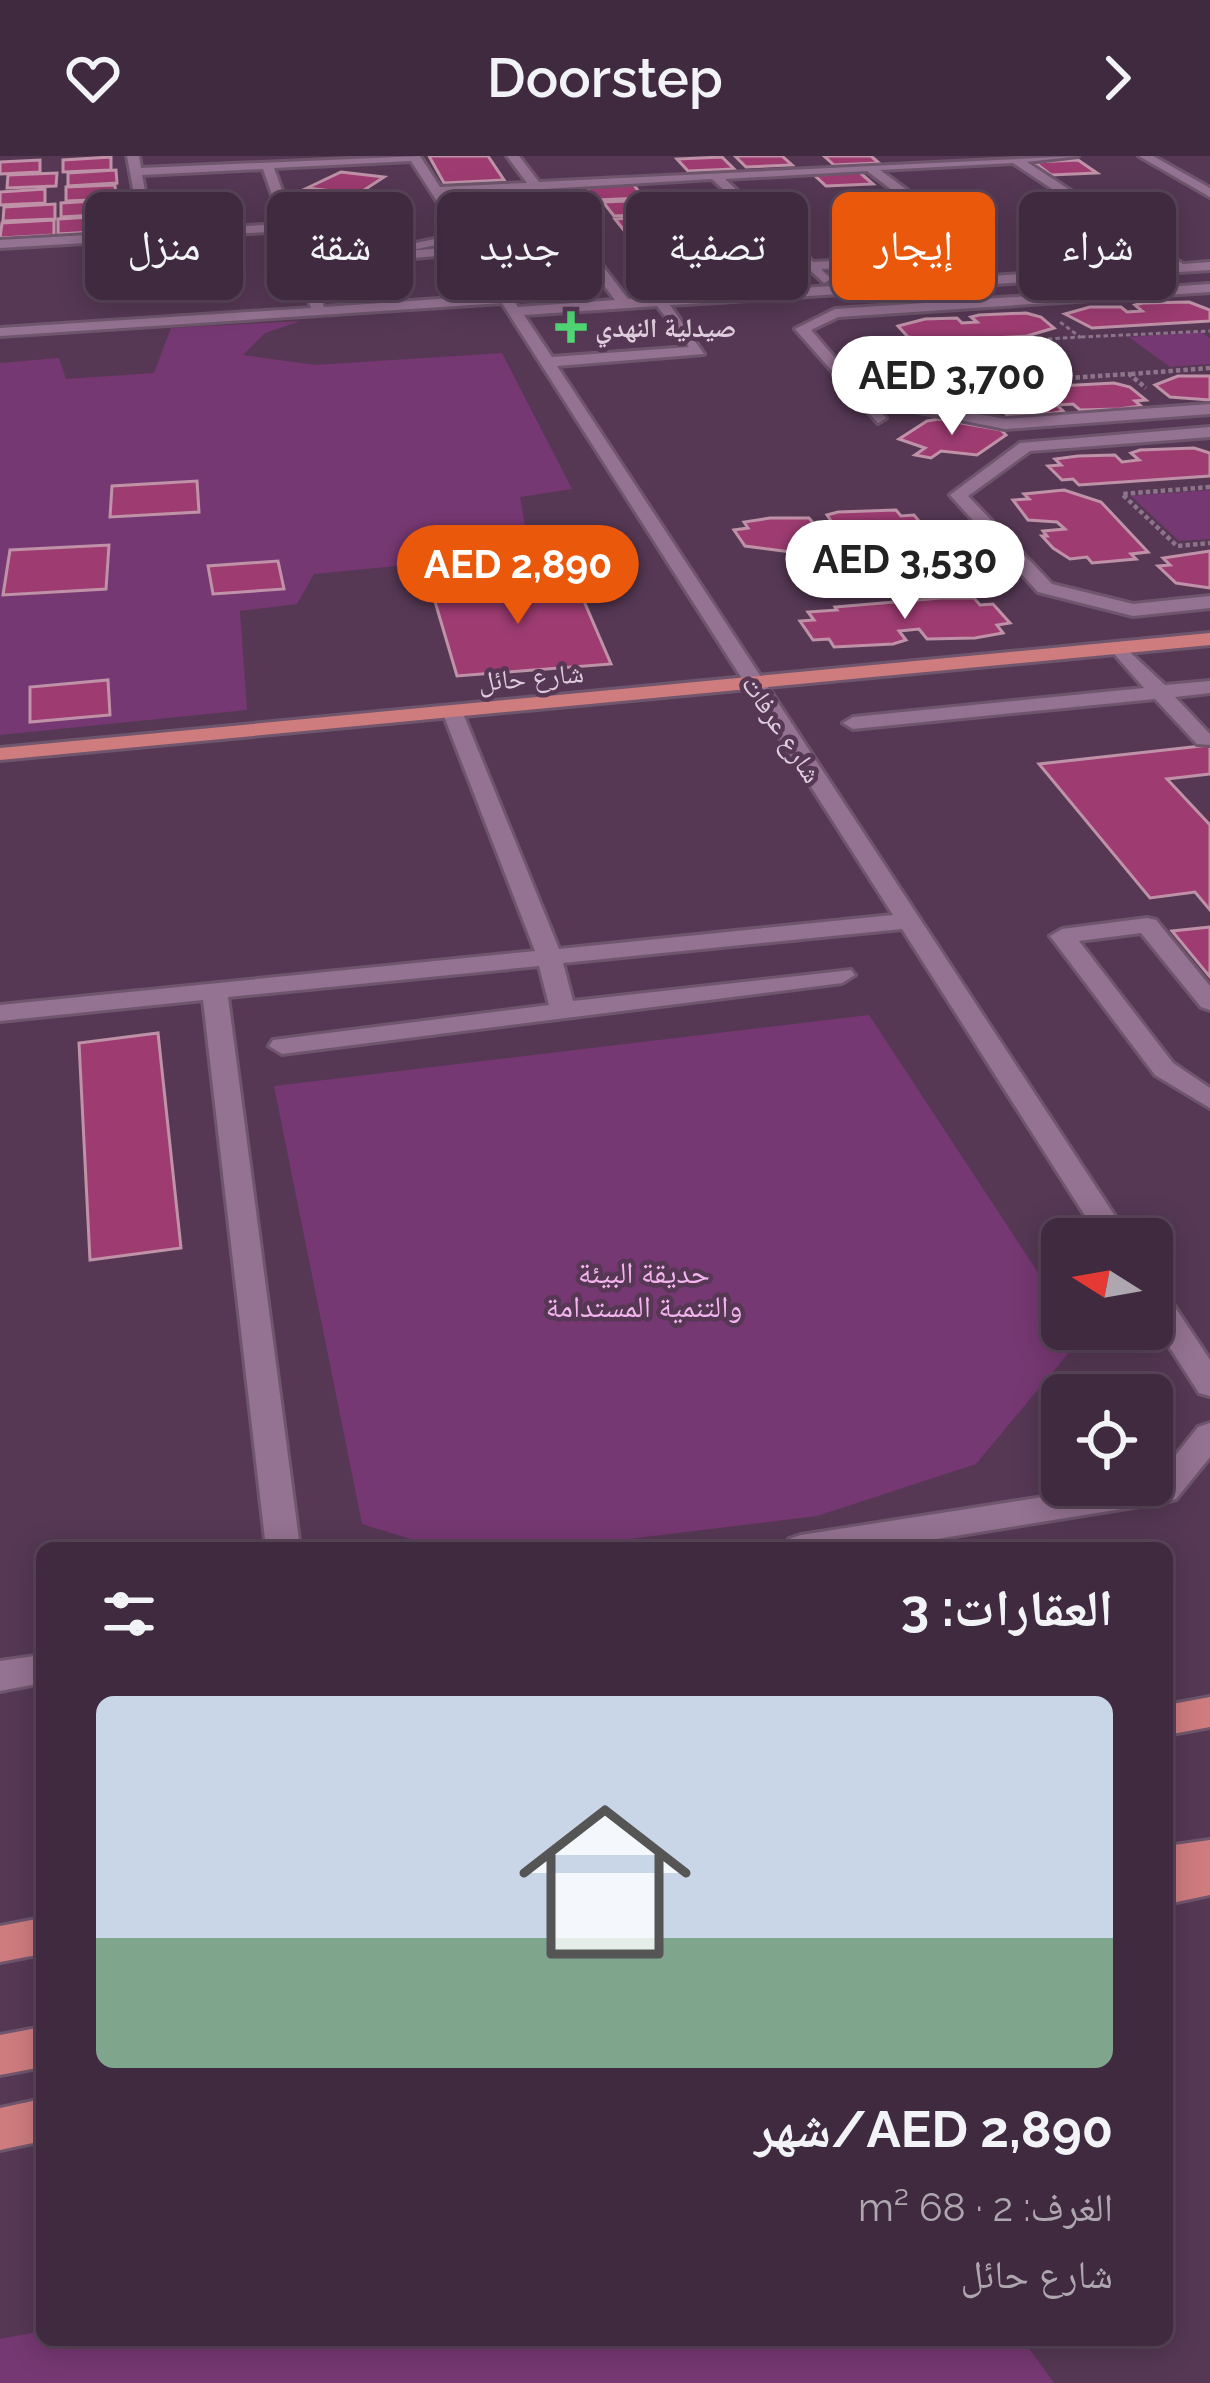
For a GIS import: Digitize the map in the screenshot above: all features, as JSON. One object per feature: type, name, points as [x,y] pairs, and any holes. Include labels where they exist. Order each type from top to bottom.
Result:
[{"type":"main road","name":"شارع حائل","points":[[0,754],[1210,639]]},
{"type":"main road","points":[[1173,1719],[1210,1712]]},
{"type":"main road","points":[[1173,1862],[1210,1857]]},
{"type":"main road","points":[[1173,1886],[1210,1879]]},
{"type":"main road","points":[[0,1944],[36,1937]]},
{"type":"main road","points":[[0,2055],[36,2048]]},
{"type":"main road","points":[[0,2128],[36,2121]]},
{"type":"street","points":[[134,156],[140,192]]},
{"type":"street","points":[[513,156],[624,303]]},
{"type":"street","points":[[807,156],[824,170]]},
{"type":"street","points":[[436,191],[1072,156]]},
{"type":"street","points":[[1144,156],[1210,193]]},
{"type":"street","points":[[136,172],[415,157]]},
{"type":"street","name":"شارع عرفات","points":[[415,157],[436,191]]},
{"type":"street","points":[[1015,159],[1180,268]]},
{"type":"street","points":[[267,165],[277,192]]},
{"type":"street","points":[[669,167],[680,178]]},
{"type":"street","points":[[810,266],[987,256],[869,167]]},
{"type":"street","points":[[715,176],[832,287]]},
{"type":"street","points":[[0,244],[85,239]]},
{"type":"street","points":[[430,249],[437,248]]},
{"type":"street","points":[[995,280],[1210,266]]},
{"type":"street","points":[[1176,290],[1210,288]]},
{"type":"street","points":[[0,332],[319,311],[624,303],[832,290]]},
{"type":"street","points":[[315,300],[319,311]]},
{"type":"street","name":"شارع عرفات","points":[[507,300],[1100,1218]]},
{"type":"street","points":[[878,418],[802,329],[835,313],[1019,300]]},
{"type":"street","points":[[547,362],[699,351],[660,301]]},
{"type":"street","points":[[859,396],[1005,424],[1210,409]]},
{"type":"street","points":[[1210,431],[1026,446],[958,495],[1045,588],[1132,610],[1210,602]]},
{"type":"street","points":[[1119,648],[1204,740]]},
{"type":"street","points":[[853,723],[1210,687]]},
{"type":"street","points":[[452,711],[548,956],[563,1011]]},
{"type":"street","points":[[0,1013],[907,921]]},
{"type":"street","points":[[1210,1001],[1147,925],[1062,936],[1163,1070],[1210,1100]]},
{"type":"street","points":[[282,1046],[842,975]]},
{"type":"street","points":[[215,992],[282,1542]]},
{"type":"street","points":[[1173,1328],[1210,1385]]},
{"type":"street","points":[[839,1542],[1164,1490],[1210,1435]]},
{"type":"street","points":[[0,1676],[36,1671]]},
{"type":"path","points":[[1033,300],[1080,337]]},
{"type":"path","points":[[1210,331],[951,345],[991,382],[1210,368]]},
{"type":"path","points":[[1129,374],[1175,411]]},
{"type":"path","points":[[1210,487],[1122,494],[1177,546],[1210,543]]},
{"type":"green space","points":[[301,321],[265,333],[243,355],[315,365],[502,353],[572,489],[520,497],[530,553],[314,574],[297,604],[240,611],[247,710],[0,735],[0,363],[59,358],[66,379],[154,373],[171,328]]},
{"type":"green space","points":[[1201,332],[1210,338],[1210,364],[1170,367],[1129,337]]},
{"type":"green space","points":[[1033,343],[1068,373],[997,379],[963,348]]},
{"type":"green space","points":[[1210,490],[1210,539],[1179,541],[1131,496]]},
{"type":"green space","name":"حديقة البيئة والتنمية المستدامة","points":[[869,1015],[1041,1277],[1041,1350],[1071,1350],[1051,1374],[1041,1374],[1041,1386],[976,1464],[817,1516],[604,1542],[420,1542],[362,1524],[274,1086]]},
{"type":"green space","points":[[36,2332],[36,2346],[1027,2346],[1054,2383],[0,2383],[0,2339]]},
{"type":"building","points":[[429,156],[488,156],[504,180],[444,183]]},
{"type":"building","points":[[735,156],[782,156],[792,165],[746,167]]},
{"type":"building","points":[[824,156],[871,156],[879,163],[834,165]]},
{"type":"building","points":[[111,157],[111,170],[63,172],[63,160]]},
{"type":"building","points":[[722,157],[734,169],[688,171],[677,159]]},
{"type":"building","points":[[40,160],[40,172],[0,174],[0,162]]},
{"type":"building","points":[[1078,160],[1097,173],[1051,175],[1034,162]]},
{"type":"building","points":[[116,170],[117,183],[68,186],[68,173]]},
{"type":"building","points":[[858,171],[873,184],[826,186],[812,173]]},
{"type":"building","points":[[341,172],[384,177],[361,192],[307,188]]},
{"type":"building","points":[[57,173],[56,186],[7,188],[8,175]]},
{"type":"building","points":[[633,184],[639,192],[626,192],[626,199],[602,200],[602,192],[590,192],[586,187]]},
{"type":"building","points":[[115,185],[116,192],[85,192],[85,200],[66,201],[66,187]]},
{"type":"building","points":[[45,189],[45,203],[0,205],[0,192]]},
{"type":"building","points":[[626,201],[626,216],[614,216],[603,202]]},
{"type":"building","points":[[85,202],[85,216],[61,217],[61,203]]},
{"type":"building","points":[[55,204],[55,219],[3,221],[4,207]]},
{"type":"building","points":[[85,217],[85,232],[58,234],[58,219]]},
{"type":"building","points":[[54,220],[54,235],[0,238],[2,223]]},
{"type":"building","points":[[1189,302],[1210,310],[1210,321],[1092,328],[1065,314],[1090,307],[1121,307],[1127,312],[1142,311],[1135,305],[1143,303]]},
{"type":"building","points":[[1026,313],[1054,328],[1027,336],[946,341],[908,337],[898,326],[925,319],[957,318],[962,323],[977,322],[971,317],[979,315]]},
{"type":"building","points":[[910,341],[940,351],[954,370],[968,378],[962,379],[970,386],[923,393],[905,390],[887,376],[905,371],[900,366],[873,364],[863,348]]},
{"type":"building","points":[[1178,376],[1210,376],[1210,400],[1170,397],[1155,385]]},
{"type":"building","points":[[1114,383],[1130,387],[1146,400],[1135,401],[1141,406],[1119,409],[1080,410],[1073,404],[1057,405],[1063,411],[1054,413],[1007,415],[989,411],[976,399],[1002,389]]},
{"type":"building","points":[[939,419],[1001,430],[1006,435],[977,455],[941,451],[931,458],[915,455],[925,448],[899,439]]},
{"type":"building","points":[[1194,448],[1210,453],[1210,476],[1079,485],[1073,479],[1062,480],[1048,466],[1061,465],[1055,459],[1078,456],[1115,455],[1122,462],[1139,460],[1131,453],[1140,450]]},
{"type":"building","points":[[197,481],[199,512],[110,517],[112,486]]},
{"type":"building","points":[[1064,490],[1101,502],[1148,552],[1131,554],[1136,559],[1092,563],[1087,557],[1070,559],[1053,548],[1043,531],[1065,529],[1057,522],[1028,520],[1013,500],[1029,499],[1024,494]]},
{"type":"building","points":[[896,510],[901,516],[914,515],[928,532],[915,533],[920,540],[893,544],[791,552],[745,546],[734,530],[748,528],[744,522],[770,518],[809,518],[815,525],[833,524],[827,515]]},
{"type":"building","points":[[109,545],[106,589],[3,595],[10,550]]},
{"type":"building","points":[[1210,551],[1210,588],[1176,583],[1158,566],[1170,565],[1163,558]]},
{"type":"building","points":[[278,561],[284,589],[213,594],[208,566]]},
{"type":"building","points":[[574,578],[611,664],[457,676],[431,588]]},
{"type":"building","points":[[974,598],[980,605],[993,604],[1010,623],[997,625],[1003,633],[975,638],[927,639],[919,629],[899,631],[906,640],[893,644],[834,647],[829,639],[813,640],[800,621],[814,620],[808,612],[837,610],[835,607]]},
{"type":"building","points":[[108,680],[110,715],[30,722],[30,687]]},
{"type":"building","points":[[1210,745],[1210,774],[1167,779],[1210,825],[1210,910],[1195,892],[1150,898],[1039,764]]},
{"type":"building","points":[[1210,927],[1210,977],[1172,931]]},
{"type":"building","points":[[158,1033],[181,1248],[90,1260],[79,1043]]},
{"type":"place","name":"صيدلية النهدي","points":[[571,327]]}]
